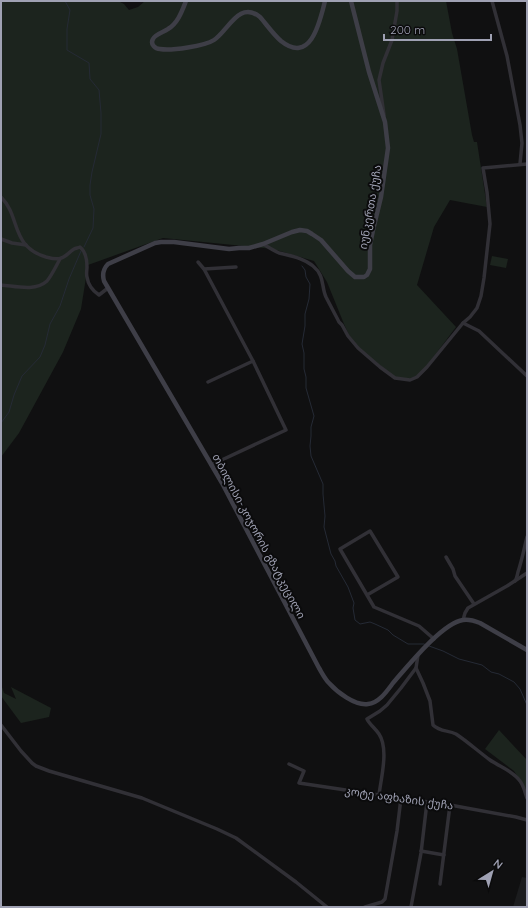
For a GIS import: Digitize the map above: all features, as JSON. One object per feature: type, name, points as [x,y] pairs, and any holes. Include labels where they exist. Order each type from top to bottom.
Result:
[{"type":"main road","points":[[186,1],[182,12],[173,25],[154,37],[152,40],[152,43],[158,49],[174,49],[207,43],[219,36],[234,18],[240,14],[248,12],[256,14],[260,17],[280,40],[286,44],[291,47],[303,46],[310,41],[316,32],[326,1]]},
{"type":"main road","name":"იუნკერთა ქუჩა","points":[[108,288],[102,275],[108,264],[155,243],[174,242],[229,249],[248,248],[300,230],[307,231],[321,240],[348,272],[355,277],[364,278],[367,275],[370,269],[370,245],[381,197],[388,148],[385,122],[369,72],[351,1]]},
{"type":"main road","name":"თბილისი-კოჯორის გზატკეცილი","points":[[108,288],[222,483],[319,668],[328,682],[337,690],[357,703],[369,704],[374,702],[385,693],[427,645],[454,623],[463,620]]},
{"type":"main road","points":[[463,620],[472,620],[480,623],[527,650]]},
{"type":"street","points":[[385,122],[379,80],[383,63],[392,40],[397,1]]},
{"type":"street","points":[[492,1],[506,56],[520,125],[522,143],[520,164]]},
{"type":"street","points":[[263,244],[278,253],[293,256],[313,265],[318,271],[322,280],[325,295],[338,322],[342,325],[348,336],[358,348],[395,378],[410,380],[417,377],[427,367],[477,308],[484,278],[490,224],[483,168],[527,164]]},
{"type":"street","points":[[1,197],[6,202],[22,241],[30,249],[40,255],[60,259]]},
{"type":"street","points":[[1,239],[12,243],[26,245]]},
{"type":"street","points":[[1,285],[32,288],[41,285],[48,280],[60,259],[80,247],[86,257],[86,276],[93,290],[99,295],[108,288]]},
{"type":"street","points":[[198,262],[204,269],[253,361],[286,430],[211,465]]},
{"type":"street","points":[[204,269],[236,267]]},
{"type":"street","points":[[463,323],[480,331],[527,376]]},
{"type":"street","points":[[208,382],[253,361]]},
{"type":"street","points":[[367,595],[398,576],[370,531],[340,549],[374,607],[419,626],[434,639]]},
{"type":"street","points":[[514,582],[517,579],[517,573],[522,560],[527,537]]},
{"type":"street","points":[[446,557],[453,569],[454,576],[474,604]]},
{"type":"street","points":[[463,620],[468,608],[527,573]]},
{"type":"street","points":[[379,795],[384,748],[379,734],[369,724],[367,719],[380,712],[387,705],[416,668],[418,655]]},
{"type":"street","points":[[416,668],[430,701],[434,725],[440,730],[450,731],[455,734],[477,749],[491,761],[512,772],[521,781],[527,798]]},
{"type":"street","points":[[1,725],[21,751],[36,766],[142,798],[236,838],[327,907]]},
{"type":"street","name":"კოტე აფხაზის ქუჩა","points":[[289,764],[304,771],[299,783],[450,805],[527,820]]},
{"type":"street","points":[[365,907],[382,902],[385,899],[397,831],[401,798]]},
{"type":"street","points":[[412,907],[427,802]]},
{"type":"street","points":[[440,884],[450,805]]},
{"type":"street","points":[[421,851],[444,855]]},
{"type":"shaded area","points":[[1,1],[118,1],[124,4],[129,10],[138,7],[145,1],[446,1],[452,33],[457,49],[472,135],[474,142],[477,142],[487,207],[450,200],[434,227],[417,285],[456,327],[426,367],[416,376],[409,379],[395,377],[358,347],[349,335],[327,282],[314,261],[273,249],[163,238],[88,265],[81,309],[63,352],[19,433],[1,457]]},
{"type":"shaded area","points":[[492,256],[508,259],[506,268],[490,265]]},
{"type":"shaded area","points":[[1,684],[4,693],[16,699],[11,687],[51,708],[49,717],[21,723],[1,696]]},
{"type":"shaded area","points":[[499,730],[527,760],[527,791],[514,771],[485,749]]},
{"type":"shaded area","points":[[522,877],[527,878],[527,907],[513,907]]},
{"type":"waterway","points":[[65,1],[70,10],[67,29],[67,50],[89,63],[90,79],[99,90],[101,113],[101,134],[90,185],[90,195],[94,209],[93,228],[84,247]]},
{"type":"waterway","points":[[1,423],[9,412],[22,376],[40,357],[45,345],[50,324],[60,306],[69,279],[81,251]]},
{"type":"waterway","points":[[302,266],[310,284],[302,344],[306,388],[314,416],[311,427],[311,456],[323,484],[325,516],[324,527],[331,554],[348,587],[354,603],[353,608],[355,620],[360,624],[370,622],[375,624],[388,630],[393,635],[408,644],[426,645]]},
{"type":"waterway","points":[[429,646],[459,659],[482,665],[491,672],[499,674],[514,682],[520,689],[527,705]]}]
